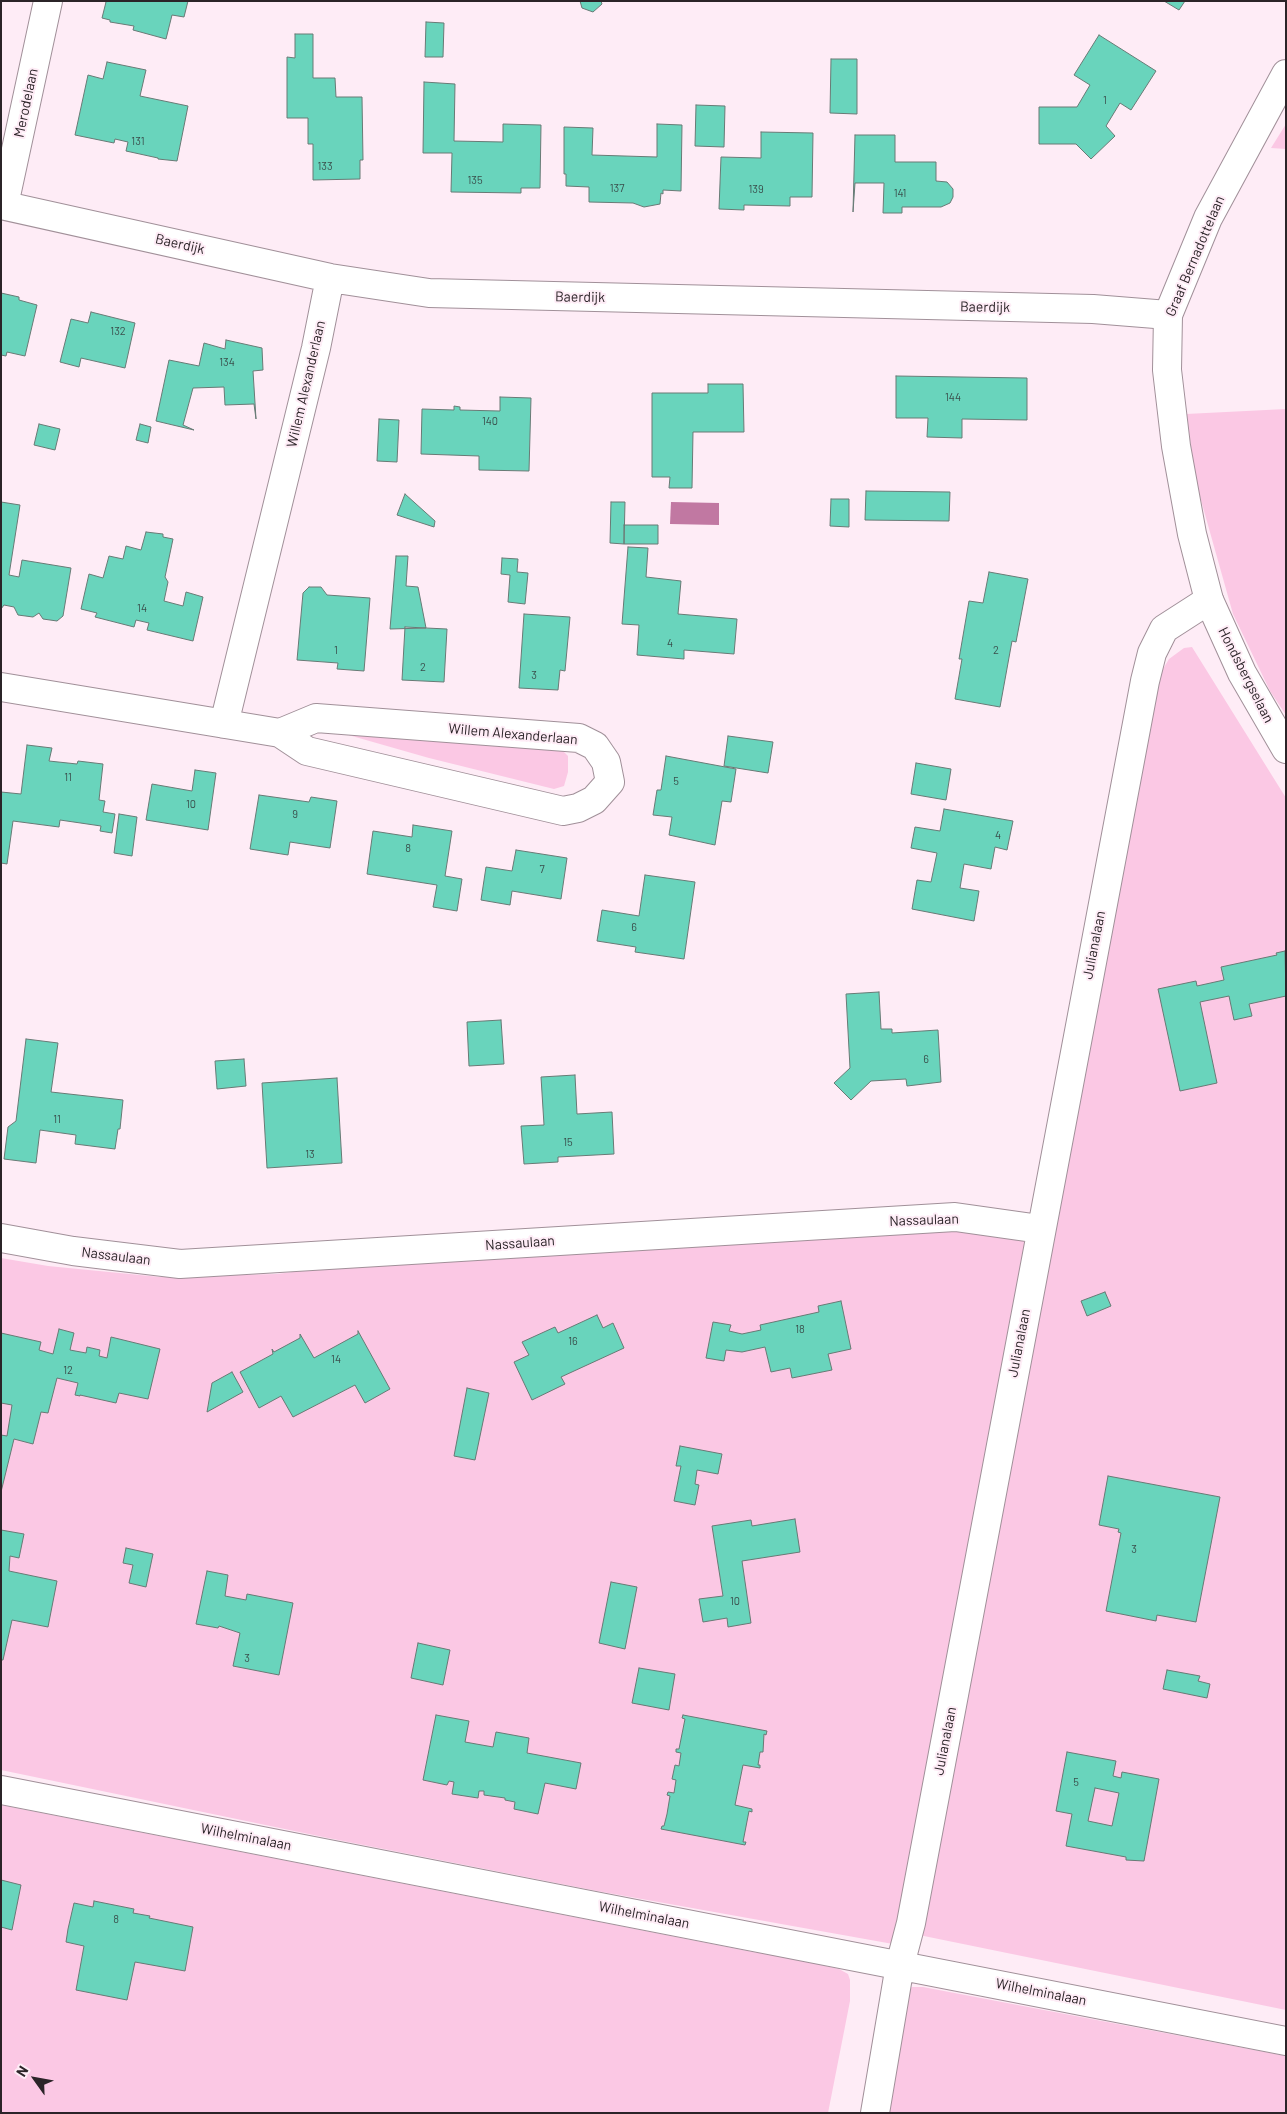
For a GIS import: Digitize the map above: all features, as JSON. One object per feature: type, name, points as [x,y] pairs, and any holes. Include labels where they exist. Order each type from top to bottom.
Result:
[{"type":"street","name":"Merodelaan","points":[[3,205],[48,1]]},
{"type":"street","name":"Graaf Bernadottelaan","points":[[1209,600],[1192,534],[1176,446],[1167,370],[1168,315],[1208,218],[1286,74]]},
{"type":"street","name":"Baerdijk","points":[[3,205],[330,278],[429,293],[1093,309],[1168,315]]},
{"type":"street","name":"Willem Alexanderlaan","points":[[224,724],[316,348],[330,278]]},
{"type":"street","name":"Hondsbergselaan","points":[[1209,600],[1242,673],[1286,749]]},
{"type":"street","name":"Julianalaan","points":[[875,2113],[900,1965],[911,1923],[1040,1230],[1152,653],[1164,629],[1209,600]]},
{"type":"street","name":"Willem Alexanderlaan","points":[[1,687],[280,733],[307,751],[563,811],[578,808],[594,800],[610,782],[606,762],[595,746],[578,738],[316,718],[280,733]]},
{"type":"street","name":"Nassaulaan","points":[[1,1238],[73,1251],[180,1264],[955,1216],[1040,1230]]},
{"type":"street","name":"Wilhelminalaan","points":[[1,1790],[1286,2041]]},
{"type":"shaded area","points":[[1286,124],[1286,149],[1271,148]]},
{"type":"shaded area","points":[[1286,409],[1286,715],[1270,691],[1233,614],[1197,486],[1186,414]]},
{"type":"shaded area","points":[[671,502],[719,503],[719,525],[670,524]]},
{"type":"shaded area","points":[[1192,647],[1286,798],[1286,2010],[919,1935],[1157,679],[1169,659],[1184,648]]},
{"type":"shaded area","points":[[331,730],[560,748],[568,756],[568,772],[564,786],[554,789],[429,758]]},
{"type":"shaded area","points":[[1035,1227],[893,1944],[597,1891],[328,1838],[1,1770],[1,1258],[48,1266],[160,1277],[277,1274],[323,1268],[620,1247]]},
{"type":"shaded area","points":[[1,1805],[758,1953],[768,1953],[839,1969],[848,1974],[850,1980],[850,2001],[828,2113],[1,2113]]},
{"type":"shaded area","points":[[912,1987],[923,1987],[1286,2056],[1286,2113],[880,2113],[905,1993]]},
{"type":"building","points":[[104,1],[188,1],[184,17],[172,15],[166,39],[133,30],[134,26],[110,22],[110,20],[102,18],[106,2]]},
{"type":"building","points":[[580,1],[601,1],[602,4],[593,12],[582,8]]},
{"type":"building","points":[[1164,1],[1185,1],[1179,10]]},
{"type":"building","points":[[426,22],[444,23],[443,57],[425,57]]},
{"type":"building","points":[[295,34],[313,34],[313,78],[335,78],[336,97],[362,97],[363,160],[360,160],[360,179],[313,180],[313,144],[308,144],[308,118],[287,118],[287,57],[295,58]]},
{"type":"building","points":[[1099,35],[1156,71],[1131,110],[1120,103],[1106,126],[1115,136],[1091,159],[1076,144],[1039,144],[1039,107],[1077,107],[1090,85],[1074,75]]},
{"type":"building","points":[[831,59],[857,59],[857,114],[830,113]]},
{"type":"building","points":[[107,62],[146,70],[140,96],[188,106],[177,161],[158,159],[126,151],[128,142],[115,139],[114,143],[75,135],[88,75],[103,79]]},
{"type":"building","points":[[424,82],[455,84],[454,141],[503,142],[503,124],[541,125],[540,188],[521,188],[521,193],[451,192],[452,153],[423,153]]},
{"type":"building","points":[[696,105],[725,106],[724,147],[695,146]]},
{"type":"building","points":[[657,124],[682,125],[681,191],[663,190],[660,204],[644,207],[633,203],[589,202],[589,187],[566,186],[566,174],[564,174],[564,127],[593,128],[592,155],[657,157]]},
{"type":"building","points":[[761,132],[813,133],[812,197],[790,197],[790,206],[744,205],[744,210],[719,209],[721,157],[761,158]]},
{"type":"building","points":[[855,135],[895,135],[895,162],[936,162],[936,181],[947,182],[953,189],[953,197],[950,203],[941,207],[902,207],[902,213],[883,213],[884,183],[855,183],[853,212]]},
{"type":"building","points":[[1,293],[19,297],[19,300],[37,305],[25,356],[7,352],[6,356],[1,355]]},
{"type":"building","points":[[91,312],[135,323],[125,368],[81,358],[79,367],[60,362],[71,319],[88,323]]},
{"type":"building","points":[[226,340],[262,348],[263,370],[253,371],[256,419],[254,404],[225,405],[224,387],[193,388],[183,425],[194,430],[156,421],[169,360],[199,366],[204,343],[225,349]]},
{"type":"building","points":[[896,376],[1027,378],[1027,420],[962,419],[962,438],[927,437],[928,418],[896,418]]},
{"type":"building","points":[[708,384],[743,384],[744,432],[693,432],[692,488],[669,488],[670,477],[652,477],[652,393],[708,393]]},
{"type":"building","points":[[500,397],[531,398],[529,471],[479,470],[479,456],[421,454],[422,409],[454,410],[454,406],[460,407],[460,410],[500,411]]},
{"type":"building","points":[[379,419],[399,420],[397,462],[377,461]]},
{"type":"building","points":[[39,424],[60,429],[55,450],[34,445]]},
{"type":"building","points":[[140,424],[151,427],[148,443],[136,440]]},
{"type":"building","points":[[866,491],[950,492],[949,521],[865,520]]},
{"type":"building","points":[[405,494],[435,521],[434,527],[397,515]]},
{"type":"building","points":[[831,499],[849,499],[849,527],[830,526]]},
{"type":"building","points":[[1,502],[20,505],[9,575],[19,577],[22,560],[71,568],[63,616],[57,621],[43,619],[39,613],[33,617],[18,615],[14,607],[4,605],[1,609]]},
{"type":"building","points":[[611,502],[625,502],[624,544],[610,543]]},
{"type":"building","points":[[624,525],[658,525],[658,544],[624,544]]},
{"type":"building","points":[[146,532],[163,534],[163,537],[173,539],[165,577],[168,582],[164,601],[183,606],[186,592],[203,597],[193,641],[147,630],[149,623],[136,620],[134,627],[95,617],[97,613],[81,609],[89,574],[103,578],[109,556],[123,559],[126,546],[141,550]]},
{"type":"building","points":[[628,547],[648,548],[646,577],[681,581],[678,614],[737,619],[734,654],[684,650],[684,659],[637,655],[639,625],[622,624]]},
{"type":"building","points":[[396,556],[408,556],[406,586],[418,587],[426,628],[390,629]]},
{"type":"building","points":[[502,558],[518,559],[517,572],[528,573],[525,604],[508,602],[510,575],[501,574]]},
{"type":"building","points":[[989,572],[1028,579],[1016,642],[1012,641],[1000,707],[955,699],[962,659],[959,659],[969,601],[983,603]]},
{"type":"building","points":[[309,587],[321,587],[327,595],[370,598],[364,671],[337,669],[338,663],[297,660],[303,593]]},
{"type":"building","points":[[524,614],[570,617],[565,671],[560,670],[558,690],[519,688]]},
{"type":"building","points":[[405,627],[447,629],[444,682],[402,680]]},
{"type":"building","points":[[728,736],[773,742],[768,773],[724,766]]},
{"type":"building","points":[[27,745],[52,748],[49,761],[77,764],[78,761],[103,764],[99,800],[105,801],[103,812],[115,814],[112,833],[100,831],[101,826],[60,820],[59,827],[13,821],[7,864],[1,863],[1,792],[21,794]]},
{"type":"building","points":[[666,756],[736,769],[731,802],[722,801],[715,845],[669,835],[672,817],[653,815],[657,790],[661,790]]},
{"type":"building","points":[[916,763],[951,769],[946,800],[911,794]]},
{"type":"building","points":[[195,770],[216,773],[208,830],[146,820],[152,784],[192,791]]},
{"type":"building","points":[[259,795],[309,802],[311,797],[337,801],[330,848],[290,842],[288,855],[250,849]]},
{"type":"building","points":[[944,809],[1013,821],[1007,850],[995,847],[991,869],[964,864],[960,888],[979,891],[974,921],[912,909],[917,880],[931,882],[937,853],[911,848],[915,827],[940,831]]},
{"type":"building","points":[[119,814],[137,817],[132,856],[114,853]]},
{"type":"building","points":[[413,825],[452,831],[445,876],[462,879],[457,911],[433,907],[437,885],[367,874],[373,831],[412,837]]},
{"type":"building","points":[[516,850],[567,858],[561,899],[512,891],[510,905],[481,900],[486,867],[512,871]]},
{"type":"building","points":[[645,875],[695,882],[684,959],[635,952],[636,947],[597,941],[602,910],[639,916]]},
{"type":"building","points":[[1285,951],[1286,996],[1249,1004],[1252,1016],[1234,1020],[1229,996],[1200,1002],[1217,1083],[1180,1091],[1158,989],[1196,981],[1197,986],[1224,980],[1221,967],[1277,955],[1276,953]]},
{"type":"building","points":[[879,992],[881,1029],[892,1029],[892,1033],[938,1030],[941,1082],[907,1086],[906,1079],[871,1081],[851,1100],[834,1083],[850,1068],[846,994]]},
{"type":"building","points":[[501,1020],[504,1064],[469,1066],[467,1022]]},
{"type":"building","points":[[26,1039],[58,1043],[51,1092],[123,1100],[120,1129],[118,1129],[115,1149],[75,1144],[76,1135],[40,1130],[36,1163],[4,1159],[8,1127],[16,1121]]},
{"type":"building","points":[[244,1059],[246,1086],[217,1089],[215,1061]]},
{"type":"building","points":[[575,1075],[577,1114],[612,1112],[614,1154],[558,1157],[558,1162],[524,1164],[521,1126],[544,1125],[541,1077]]},
{"type":"building","points":[[337,1078],[342,1163],[267,1168],[262,1083]]},
{"type":"building","points":[[1105,1292],[1111,1306],[1087,1316],[1081,1301]]},
{"type":"building","points":[[841,1301],[851,1349],[828,1354],[832,1370],[792,1378],[790,1368],[771,1372],[765,1347],[742,1352],[726,1350],[724,1361],[706,1358],[713,1322],[731,1325],[729,1331],[742,1334],[761,1330],[760,1325],[819,1312],[818,1306]]},
{"type":"building","points":[[597,1315],[603,1328],[613,1323],[624,1348],[561,1377],[565,1384],[532,1400],[514,1362],[529,1355],[522,1342],[555,1327],[558,1333]]},
{"type":"building","points":[[59,1329],[74,1333],[70,1350],[86,1353],[87,1347],[100,1350],[99,1356],[107,1358],[111,1337],[160,1349],[148,1399],[119,1393],[116,1403],[75,1395],[78,1383],[57,1378],[48,1413],[41,1412],[33,1444],[14,1439],[1,1492],[1,1435],[7,1436],[12,1405],[1,1403],[1,1333],[41,1342],[39,1350],[53,1354]]},
{"type":"building","points":[[358,1331],[390,1389],[365,1403],[355,1385],[293,1417],[281,1396],[259,1408],[240,1372],[273,1354],[272,1349],[274,1352],[300,1338],[300,1334],[314,1358],[358,1334]]},
{"type":"building","points":[[232,1372],[243,1392],[207,1412],[212,1383]]},
{"type":"building","points":[[467,1388],[489,1393],[475,1460],[454,1456]]},
{"type":"building","points":[[680,1446],[722,1454],[718,1474],[697,1470],[695,1484],[699,1485],[695,1505],[674,1501],[681,1466],[676,1466]]},
{"type":"building","points":[[1108,1476],[1220,1497],[1196,1622],[1157,1615],[1156,1621],[1106,1611],[1121,1533],[1118,1532],[1119,1529],[1099,1525]]},
{"type":"building","points":[[795,1519],[800,1552],[742,1561],[751,1623],[728,1627],[727,1618],[703,1622],[699,1599],[723,1596],[712,1526],[751,1520],[752,1526]]},
{"type":"building","points":[[1,1530],[24,1534],[19,1558],[10,1556],[9,1571],[57,1581],[48,1627],[12,1620],[3,1660],[1,1660]]},
{"type":"building","points":[[126,1548],[153,1554],[146,1587],[129,1583],[133,1565],[123,1563]]},
{"type":"building","points":[[207,1571],[228,1575],[225,1596],[246,1600],[247,1594],[293,1603],[279,1675],[233,1666],[240,1633],[219,1626],[218,1628],[196,1624]]},
{"type":"building","points":[[611,1582],[637,1587],[625,1649],[599,1643]]},
{"type":"building","points":[[418,1643],[450,1650],[443,1685],[411,1678]]},
{"type":"building","points":[[639,1668],[675,1674],[669,1710],[632,1703]]},
{"type":"building","points":[[1167,1670],[1200,1676],[1198,1681],[1210,1684],[1207,1698],[1163,1689]]},
{"type":"building","points":[[436,1715],[469,1721],[465,1742],[493,1747],[496,1732],[529,1738],[527,1753],[581,1763],[576,1789],[545,1783],[538,1814],[514,1809],[515,1802],[505,1800],[505,1798],[484,1795],[484,1791],[479,1791],[478,1798],[452,1794],[454,1782],[449,1781],[447,1785],[423,1780]]},
{"type":"building","points":[[683,1715],[767,1731],[766,1735],[764,1734],[763,1752],[760,1752],[758,1765],[760,1765],[760,1768],[743,1765],[735,1805],[752,1809],[752,1812],[749,1811],[743,1842],[746,1842],[745,1845],[661,1829],[664,1826],[667,1814],[670,1796],[667,1795],[668,1792],[674,1793],[676,1780],[672,1779],[675,1765],[679,1766],[681,1753],[676,1752],[676,1749],[679,1749],[685,1719],[682,1718]]},
{"type":"building","points":[[1067,1752],[1116,1761],[1113,1776],[1121,1778],[1122,1772],[1159,1779],[1144,1861],[1126,1860],[1126,1857],[1066,1846],[1072,1814],[1056,1811]],"holes":[[[1095,1788],[1119,1793],[1112,1826],[1088,1821]]]},
{"type":"building","points":[[1,1880],[21,1885],[12,1930],[1,1927]]},
{"type":"building","points":[[94,1901],[134,1909],[133,1913],[150,1916],[149,1918],[193,1927],[185,1971],[135,1962],[127,2000],[76,1990],[84,1946],[66,1942],[68,1929],[74,1903],[93,1907]]}]
